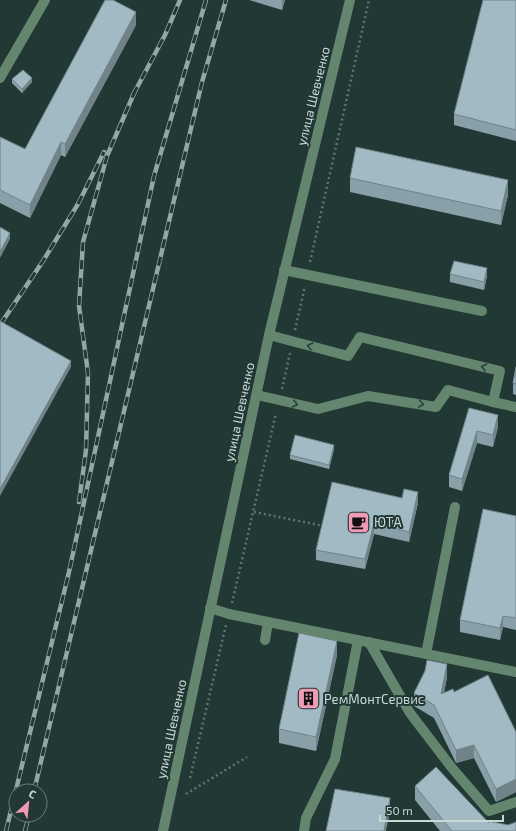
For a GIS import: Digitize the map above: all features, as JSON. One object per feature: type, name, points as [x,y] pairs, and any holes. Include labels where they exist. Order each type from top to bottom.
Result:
[{"type":"street","points":[[0,78],[45,0]]},
{"type":"street","name":"улица Шевченко","points":[[163,831],[269,335],[350,0]]},
{"type":"street","points":[[284,270],[482,311]]},
{"type":"street","points":[[269,335],[348,356],[360,337],[500,371],[493,402]]},
{"type":"street","points":[[257,395],[318,409],[368,396],[436,407],[448,390],[516,407]]},
{"type":"street","points":[[426,654],[455,506]]},
{"type":"street","points":[[210,608],[229,614],[516,672]]},
{"type":"street","points":[[265,640],[268,622]]},
{"type":"street","points":[[304,831],[306,818],[335,759],[358,640]]},
{"type":"street","points":[[369,642],[410,712],[452,768],[489,811],[516,802]]},
{"type":"path","points":[[189,779],[254,512],[369,0]]},
{"type":"path","points":[[254,512],[324,526]]},
{"type":"path","points":[[186,794],[247,757]]},
{"type":"path","points":[[184,801],[188,786]]},
{"type":"building","points":[[105,0],[113,0],[136,12],[65,144],[61,142],[30,205],[0,190],[0,137],[25,149]]},
{"type":"building","points":[[483,0],[516,0],[516,130],[454,114]]},
{"type":"building","points":[[23,70],[32,78],[22,89],[12,79]]},
{"type":"building","points":[[356,147],[508,180],[501,211],[350,178]]},
{"type":"building","points":[[0,227],[10,233],[0,252]]},
{"type":"building","points":[[454,261],[487,268],[484,282],[450,274]]},
{"type":"building","points":[[0,321],[71,361],[0,489]]},
{"type":"building","points":[[516,367],[516,384],[513,383]]},
{"type":"building","points":[[469,408],[498,415],[493,435],[477,431],[462,479],[449,475]]},
{"type":"building","points":[[295,435],[334,445],[329,465],[290,455]]},
{"type":"building","points":[[332,482],[402,498],[404,489],[418,492],[409,532],[374,523],[365,559],[316,550]]},
{"type":"building","points":[[483,509],[516,516],[516,618],[503,616],[500,628],[460,620]]},
{"type":"building","name":"РемМонтСервис","points":[[299,633],[337,641],[316,737],[279,729]]},
{"type":"building","points":[[427,660],[447,664],[441,694],[453,689],[454,692],[488,675],[516,732],[516,779],[496,789],[474,745],[456,750],[434,705],[414,693],[425,671]]},
{"type":"building","points":[[436,767],[489,823],[488,821],[508,825],[516,822],[516,831],[452,831],[415,786]]},
{"type":"building","points":[[335,789],[390,798],[384,831],[326,831]]},
{"type":"railway","points":[[133,95],[165,35],[180,0]]},
{"type":"railway","points":[[6,831],[69,572],[154,176],[206,0]]},
{"type":"railway","points":[[36,783],[202,82],[226,0]]},
{"type":"railway","points":[[79,502],[86,450],[88,373],[79,306],[83,242],[107,156],[135,91]]},
{"type":"railway","points":[[0,325],[43,261],[78,204],[104,152]]},
{"type":"railway","points":[[25,831],[27,823]]},
{"type":"place","name":"ЮТА","points":[[358,522]]},
{"type":"place","name":"РемМонтСервис","points":[[308,699]]}]
